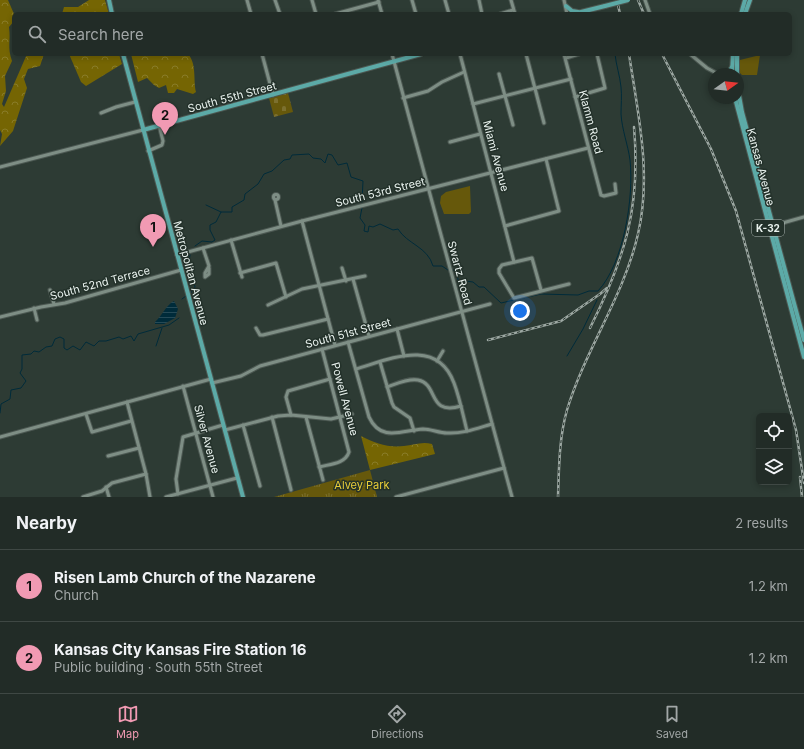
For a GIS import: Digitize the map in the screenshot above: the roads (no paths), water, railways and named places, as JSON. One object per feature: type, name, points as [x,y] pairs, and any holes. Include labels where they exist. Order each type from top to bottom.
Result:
[{"type":"main road","points":[[108,0],[111,12]]},
{"type":"main road","points":[[566,6],[572,11],[580,12],[628,0]]},
{"type":"main road","points":[[742,12],[745,0]]},
{"type":"main road","points":[[747,12],[750,0]]},
{"type":"main road","name":"Metropolitan Avenue","points":[[124,56],[243,497]]},
{"type":"main road","name":"South 55th Street","points":[[143,130],[414,56]]},
{"type":"main road","points":[[732,67],[733,56]]},
{"type":"main road","points":[[737,56],[737,68]]},
{"type":"main road","name":"Kansas Avenue","points":[[737,104],[804,357]]},
{"type":"main road","name":"Kansas Avenue","points":[[741,104],[770,226],[804,340]]},
{"type":"street","points":[[247,0],[250,12]]},
{"type":"street","points":[[275,0],[279,12]]},
{"type":"street","points":[[312,0],[315,12]]},
{"type":"street","points":[[412,0],[415,12]]},
{"type":"street","points":[[445,0],[448,12]]},
{"type":"street","points":[[478,0],[481,12]]},
{"type":"street","points":[[511,0],[514,12]]},
{"type":"street","points":[[564,0],[567,12]]},
{"type":"street","points":[[645,0],[649,12]]},
{"type":"street","points":[[342,12],[379,1],[382,12]]},
{"type":"street","points":[[263,56],[273,95]]},
{"type":"street","name":"Swartz Road","points":[[392,56],[512,497]]},
{"type":"street","name":"Miami Avenue","points":[[460,56],[514,262]]},
{"type":"street","points":[[526,56],[544,123]]},
{"type":"street","name":"Klamm Road","points":[[565,56],[601,195],[615,194],[615,184]]},
{"type":"street","points":[[575,96],[605,88],[597,56]]},
{"type":"street","points":[[693,56],[710,68]]},
{"type":"street","points":[[403,98],[428,91],[442,82],[464,72]]},
{"type":"street","points":[[499,74],[513,125]]},
{"type":"street","points":[[473,104],[571,79]]},
{"type":"street","points":[[101,113],[135,102]]},
{"type":"street","points":[[148,151],[162,145],[163,141],[159,125]]},
{"type":"street","name":"South 55th Street","points":[[0,167],[143,130]]},
{"type":"street","points":[[450,142],[480,134]]},
{"type":"street","name":"South 53rd Street","points":[[177,255],[281,226],[491,174],[588,148]]},
{"type":"street","points":[[505,226],[559,211],[546,159]]},
{"type":"street","points":[[274,200],[281,226]]},
{"type":"street","points":[[770,226],[804,217]]},
{"type":"street","points":[[302,221],[335,345]]},
{"type":"street","points":[[231,240],[241,275],[276,264],[286,296]]},
{"type":"street","points":[[203,248],[209,268]]},
{"type":"street","points":[[541,290],[532,258],[514,262],[502,266],[499,269],[514,298],[569,284]]},
{"type":"street","points":[[342,268],[346,281]]},
{"type":"street","name":"South 52nd Terrace","points":[[0,317],[34,308],[65,303],[181,270]]},
{"type":"street","points":[[268,305],[286,296],[320,285],[365,276]]},
{"type":"street","points":[[353,279],[369,336]]},
{"type":"street","points":[[50,290],[54,304]]},
{"type":"street","name":"South 51st Street","points":[[0,437],[183,386],[241,376],[260,366],[490,304]]},
{"type":"street","points":[[34,308],[37,320]]},
{"type":"street","points":[[256,328],[260,335],[264,335],[328,319]]},
{"type":"street","points":[[397,329],[404,356]]},
{"type":"street","points":[[348,342],[369,417],[372,423],[380,430],[392,434],[424,429],[454,433],[492,424]]},
{"type":"street","name":"Powell Avenue","points":[[319,467],[342,461],[348,455],[348,449],[322,349]]},
{"type":"street","points":[[437,361],[443,351]]},
{"type":"street","points":[[356,369],[404,356],[424,356],[437,361],[450,373],[461,406],[467,431]]},
{"type":"street","points":[[380,362],[394,407],[410,418],[414,431]]},
{"type":"street","points":[[291,415],[286,396],[288,391],[330,379]]},
{"type":"street","points":[[387,387],[416,379],[425,384],[440,405],[449,409],[461,406]]},
{"type":"street","name":"Silver Avenue","points":[[183,386],[213,497]]},
{"type":"street","points":[[127,402],[146,474],[150,497]]},
{"type":"street","points":[[86,414],[92,432],[132,421]]},
{"type":"street","points":[[225,430],[272,417],[291,415],[322,419],[352,414]]},
{"type":"street","points":[[272,417],[291,490]]},
{"type":"street","points":[[306,417],[323,480]]},
{"type":"street","points":[[178,494],[176,479],[183,438],[223,425]]},
{"type":"street","points":[[243,425],[260,486]]},
{"type":"street","points":[[108,456],[139,448]]},
{"type":"street","points":[[396,497],[504,468]]},
{"type":"street","points":[[83,497],[96,493],[112,483],[146,474]]},
{"type":"street","points":[[166,497],[237,478]]},
{"type":"street","points":[[106,487],[109,497]]},
{"type":"water","points":[[174,301],[178,309],[175,318],[164,324],[155,324],[166,308]]},
{"type":"waterway","points":[[452,269],[457,273],[458,280],[473,282],[479,287],[484,287],[501,303],[541,294],[578,295],[589,291],[598,291],[607,279],[615,264],[621,247],[630,192],[630,160],[621,114],[621,87],[615,56]]},
{"type":"waterway","points":[[195,246],[202,241],[212,242],[215,240],[210,230],[210,225],[216,222],[221,212],[232,212],[232,207],[244,200],[245,194],[258,184],[264,174],[272,171],[284,160],[290,159],[292,155],[309,154],[313,158],[321,159],[325,163],[328,154],[332,155],[338,165],[347,163],[351,177],[363,181],[362,202]]},
{"type":"waterway","points":[[206,205],[221,212]]},
{"type":"waterway","points":[[362,208],[360,218],[365,225],[364,231],[368,232],[369,226],[373,227],[380,224],[393,230],[398,229],[427,254],[433,266],[442,266],[448,270]]},
{"type":"waterway","points":[[190,255],[189,261],[195,287],[190,294]]},
{"type":"waterway","points":[[182,299],[186,296]]},
{"type":"waterway","points":[[567,356],[583,329],[597,300]]},
{"type":"waterway","points":[[0,413],[1,404],[10,399],[11,390],[21,388],[26,381],[20,373],[22,369],[22,355],[31,354],[34,351],[39,352],[46,347],[52,346],[55,339],[60,337],[64,339],[64,348],[67,350],[73,346],[80,350],[86,342],[94,346],[99,341],[106,341],[119,337],[123,339],[131,336],[134,341],[138,334],[169,325],[179,318]]},
{"type":"waterway","points":[[156,346],[162,328]]},
{"type":"railway","points":[[617,0],[620,12]]},
{"type":"railway","points":[[638,0],[643,12]]},
{"type":"railway","points":[[558,497],[561,442],[567,410],[584,366],[624,279],[632,257],[642,212],[644,166],[629,56]]},
{"type":"railway","points":[[663,56],[711,149],[736,211],[796,430],[804,483]]},
{"type":"railway","points":[[590,328],[613,278],[628,231],[635,182],[636,156],[634,127]]},
{"type":"railway","points":[[488,340],[561,321],[607,288]]},
{"type":"railway","points":[[800,477],[802,497]]},
{"type":"place","name":"Kansas City Kansas Fire Station 16","points":[[165,135]]},
{"type":"place","name":"Risen Lamb Church of the Nazarene","points":[[153,247]]},
{"type":"park label","name":"Alvey Park","points":[[362,485]]}]
